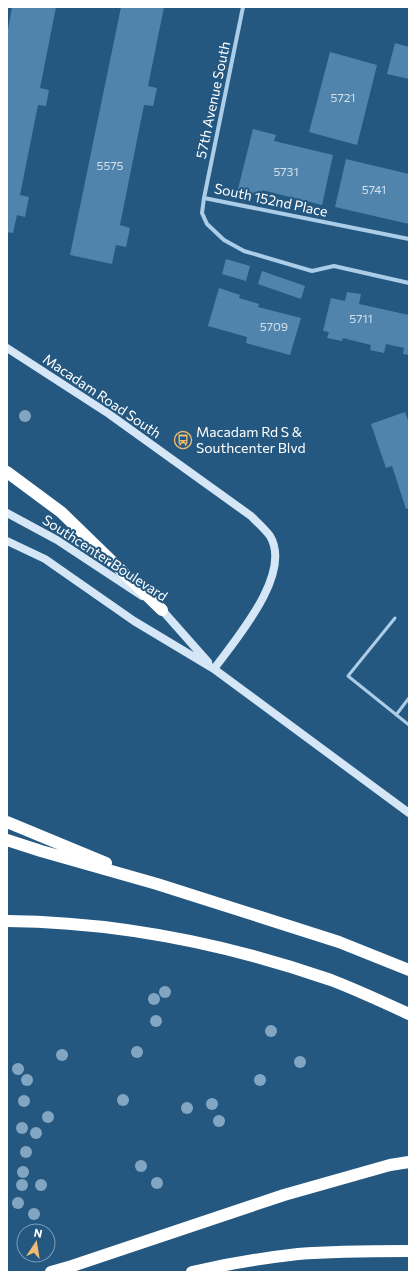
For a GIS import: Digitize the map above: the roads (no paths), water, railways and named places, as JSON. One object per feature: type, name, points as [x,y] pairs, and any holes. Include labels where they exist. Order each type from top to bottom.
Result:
[{"type":"highway","points":[[7,472],[61,512],[162,610]]},
{"type":"highway","points":[[7,822],[157,884]]},
{"type":"highway","points":[[7,840],[157,884],[339,942],[409,970]]},
{"type":"highway","points":[[7,921],[90,924],[152,933],[252,955],[332,980],[409,1014]]},
{"type":"highway","points":[[51,1272],[284,1195],[390,1165],[409,1162]]},
{"type":"highway","points":[[192,1272],[238,1262],[299,1254],[353,1251],[409,1251]]},
{"type":"main road","name":"Macadam Road South","points":[[7,348],[109,414],[251,516],[270,537],[276,556],[270,583],[257,610],[214,669]]},
{"type":"main road","name":"Southcenter Boulevard","points":[[7,513],[57,540],[162,610],[214,669]]},
{"type":"main road","name":"Southcenter Boulevard","points":[[7,541],[45,559],[134,621],[214,669],[409,813]]},
{"type":"street","name":"57th Avenue South","points":[[204,198],[243,7]]},
{"type":"street","name":"South 152nd Place","points":[[409,240],[204,198],[202,213],[207,224],[224,240],[244,251],[312,271],[334,266],[409,283]]},
{"type":"lane","points":[[394,618],[348,676],[409,725]]},
{"type":"lane","points":[[396,715],[409,698]]},
{"type":"place","name":"Macadam Rd S & Southcenter Blvd","points":[[183,440]]}]
